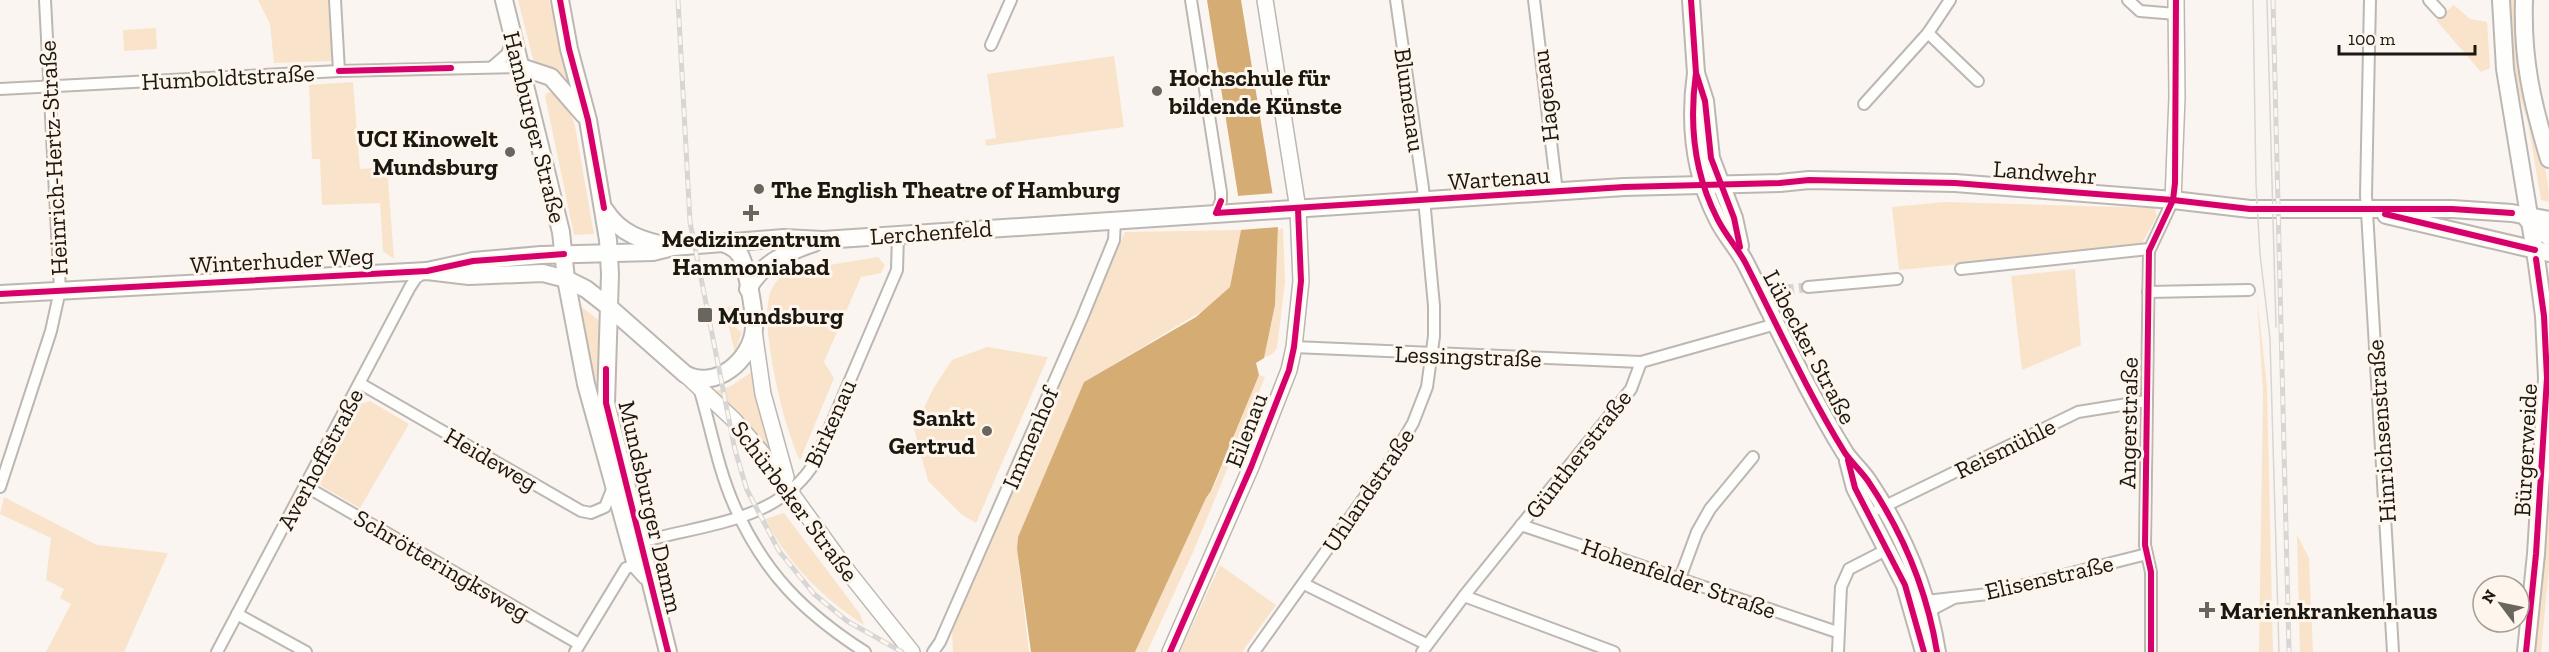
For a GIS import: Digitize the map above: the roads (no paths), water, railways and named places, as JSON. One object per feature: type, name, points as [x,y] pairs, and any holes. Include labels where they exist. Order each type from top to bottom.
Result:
[{"type":"main road","name":"Hamburger Straße","points":[[504,0],[532,107],[564,254]]},
{"type":"main road","name":"Mundsburger Damm","points":[[560,0],[569,48],[588,120],[604,208],[609,254],[606,403],[641,542],[641,571]]},
{"type":"main road","name":"Lübecker Straße","points":[[1691,0],[1696,73],[1692,103],[1695,152],[1711,185],[1718,221],[1742,255],[1776,324],[1846,454],[1868,480],[1888,549],[1909,596],[1924,652]]},
{"type":"main road","name":"Bürgerweide","points":[[2501,0],[2505,69],[2523,174],[2542,235],[2547,378],[2541,497],[2526,652]]},
{"type":"main road","points":[[2524,0],[2523,34],[2526,76],[2549,159]]},
{"type":"main road","points":[[521,67],[551,78],[588,120]]},
{"type":"main road","points":[[532,107],[545,88],[561,88]]},
{"type":"main road","name":"Landwehr","points":[[1711,185],[1809,180],[1908,181],[2173,200],[2250,209],[2452,209],[2512,213],[2542,235]]},
{"type":"main road","name":"Wartenau","points":[[1298,209],[1557,192],[1711,185]]},
{"type":"main road","points":[[604,208],[617,226],[628,234],[673,247]]},
{"type":"main road","name":"Lerchenfeld","points":[[564,254],[653,252],[673,247],[784,238],[823,240],[1298,209]]},
{"type":"main road","name":"Landwehr","points":[[2368,210],[2489,238],[2542,235]]},
{"type":"main road","points":[[748,289],[762,269],[774,261],[823,240]]},
{"type":"main road","points":[[685,374],[699,380],[716,378],[727,372],[746,351],[754,329],[741,257],[725,244]]},
{"type":"main road","name":"Mundsburger Damm","points":[[564,254],[566,279],[586,384],[613,487],[668,652]]},
{"type":"main road","points":[[564,254],[586,289]]},
{"type":"main road","name":"Winterhuder Weg","points":[[0,294],[428,271],[473,261],[564,254]]},
{"type":"main road","name":"Winterhuder Weg","points":[[428,271],[469,276],[543,273],[566,279],[586,289]]},
{"type":"main road","name":"Schürbeker Straße","points":[[586,289],[685,374]]},
{"type":"main road","name":"Lübecker Straße","points":[[1876,511],[1913,564],[1927,606],[1937,652]]},
{"type":"street","name":"Heinrich-Hertz-Straße","points":[[0,487],[51,331],[60,290],[45,0]]},
{"type":"street","points":[[335,0],[339,71]]},
{"type":"street","points":[[991,45],[1011,0]]},
{"type":"street","points":[[1191,0],[1221,192],[1221,201],[1216,213]]},
{"type":"street","name":"Eilenau","points":[[1170,652],[1251,467],[1289,370],[1294,347],[1301,281],[1298,209],[1265,0]]},
{"type":"street","name":"Blumenau","points":[[1396,0],[1423,188],[1422,201]]},
{"type":"street","name":"Hagenau","points":[[1534,0],[1557,192]]},
{"type":"street","points":[[1864,104],[1928,33],[1950,0]]},
{"type":"street","points":[[2128,0],[2140,11],[2176,7],[2177,89],[2173,200]]},
{"type":"street","name":"Hinrichsenstraße","points":[[2370,0],[2368,210],[2393,652]]},
{"type":"street","points":[[2429,0],[2440,12]]},
{"type":"street","points":[[1928,33],[1978,81]]},
{"type":"street","points":[[492,67],[507,54],[513,36]]},
{"type":"street","name":"Humboldtstraße","points":[[0,89],[339,71],[521,67]]},
{"type":"street","name":"Angerstraße","points":[[2151,652],[2151,572],[2147,554],[2146,401],[2149,249],[2173,200]]},
{"type":"street","name":"Uhlandstraße","points":[[1254,652],[1391,460],[1413,423],[1427,387],[1432,355],[1434,306],[1422,201]]},
{"type":"street","name":"Immenhof","points":[[933,652],[974,568],[1082,318],[1114,240],[1114,220]]},
{"type":"street","name":"Birkenau","points":[[641,542],[740,516],[780,501],[805,478],[815,462],[896,275],[898,234]]},
{"type":"street","points":[[1961,269],[2149,249]]},
{"type":"street","name":"Averhoffstraße","points":[[217,652],[361,384],[410,286],[416,278],[428,271]]},
{"type":"street","points":[[1808,287],[1897,279]]},
{"type":"street","points":[[1762,296],[1784,290]]},
{"type":"street","points":[[2148,292],[2249,290]]},
{"type":"street","name":"Güntherstraße","points":[[1424,648],[1630,389],[1641,362],[1776,324]]},
{"type":"street","points":[[754,329],[770,424],[791,492]]},
{"type":"street","name":"Lessingstraße","points":[[1294,347],[1432,355],[1641,362]]},
{"type":"street","name":"Schürbeker Straße","points":[[685,374],[700,391],[734,420],[791,492],[849,573],[912,652]]},
{"type":"street","name":"Heideweg","points":[[361,384],[581,511],[591,513],[605,507],[613,487]]},
{"type":"street","points":[[700,391],[734,504],[758,549],[788,590],[823,625],[865,652]]},
{"type":"street","name":"Reismühle","points":[[1876,511],[2078,412],[2146,401]]},
{"type":"street","points":[[1680,578],[1697,532],[1710,509],[1754,457]]},
{"type":"street","name":"Schrötteringksweg","points":[[305,486],[577,648]]},
{"type":"street","name":"Hohenfelder Straße","points":[[1521,525],[1837,632]]},
{"type":"street","points":[[1838,652],[1837,632],[1841,587],[1849,570],[1888,549]]},
{"type":"street","name":"Elisenstraße","points":[[1927,606],[1946,597],[1952,599],[1980,593],[1988,594],[2147,554]]},
{"type":"street","points":[[577,648],[626,568],[641,571]]},
{"type":"street","points":[[1304,584],[1424,648]]},
{"type":"street","points":[[1464,596],[1614,652]]},
{"type":"street","points":[[1909,596],[1927,606]]},
{"type":"street","points":[[237,614],[306,652]]},
{"type":"tunnel","points":[[1784,290],[1808,287]]},
{"type":"tram line","points":[[2253,0],[2256,184],[2260,254],[2270,339],[2279,652]]},
{"type":"tram line","points":[[2267,0],[2276,327]]},
{"type":"railway","points":[[678,0],[690,222],[735,450],[747,490],[779,551],[814,594],[847,621],[902,652]]},
{"type":"railway","points":[[2273,0],[2289,652]]},
{"type":"place","name":"Hochschule für bildende Künste","points":[[1157,91]]},
{"type":"place","name":"UCI Kinowelt Mundsburg","points":[[510,152]]},
{"type":"place","name":"The English Theatre of Hamburg","points":[[759,189]]},
{"type":"place","name":"Medizinzentrum Hammoniabad","points":[[751,213]]},
{"type":"place","name":"Mundsburg","points":[[705,315]]},
{"type":"place","name":"Sankt Gertrud","points":[[987,431]]},
{"type":"place","name":"Marienkrankenhaus","points":[[2207,610]]}]
